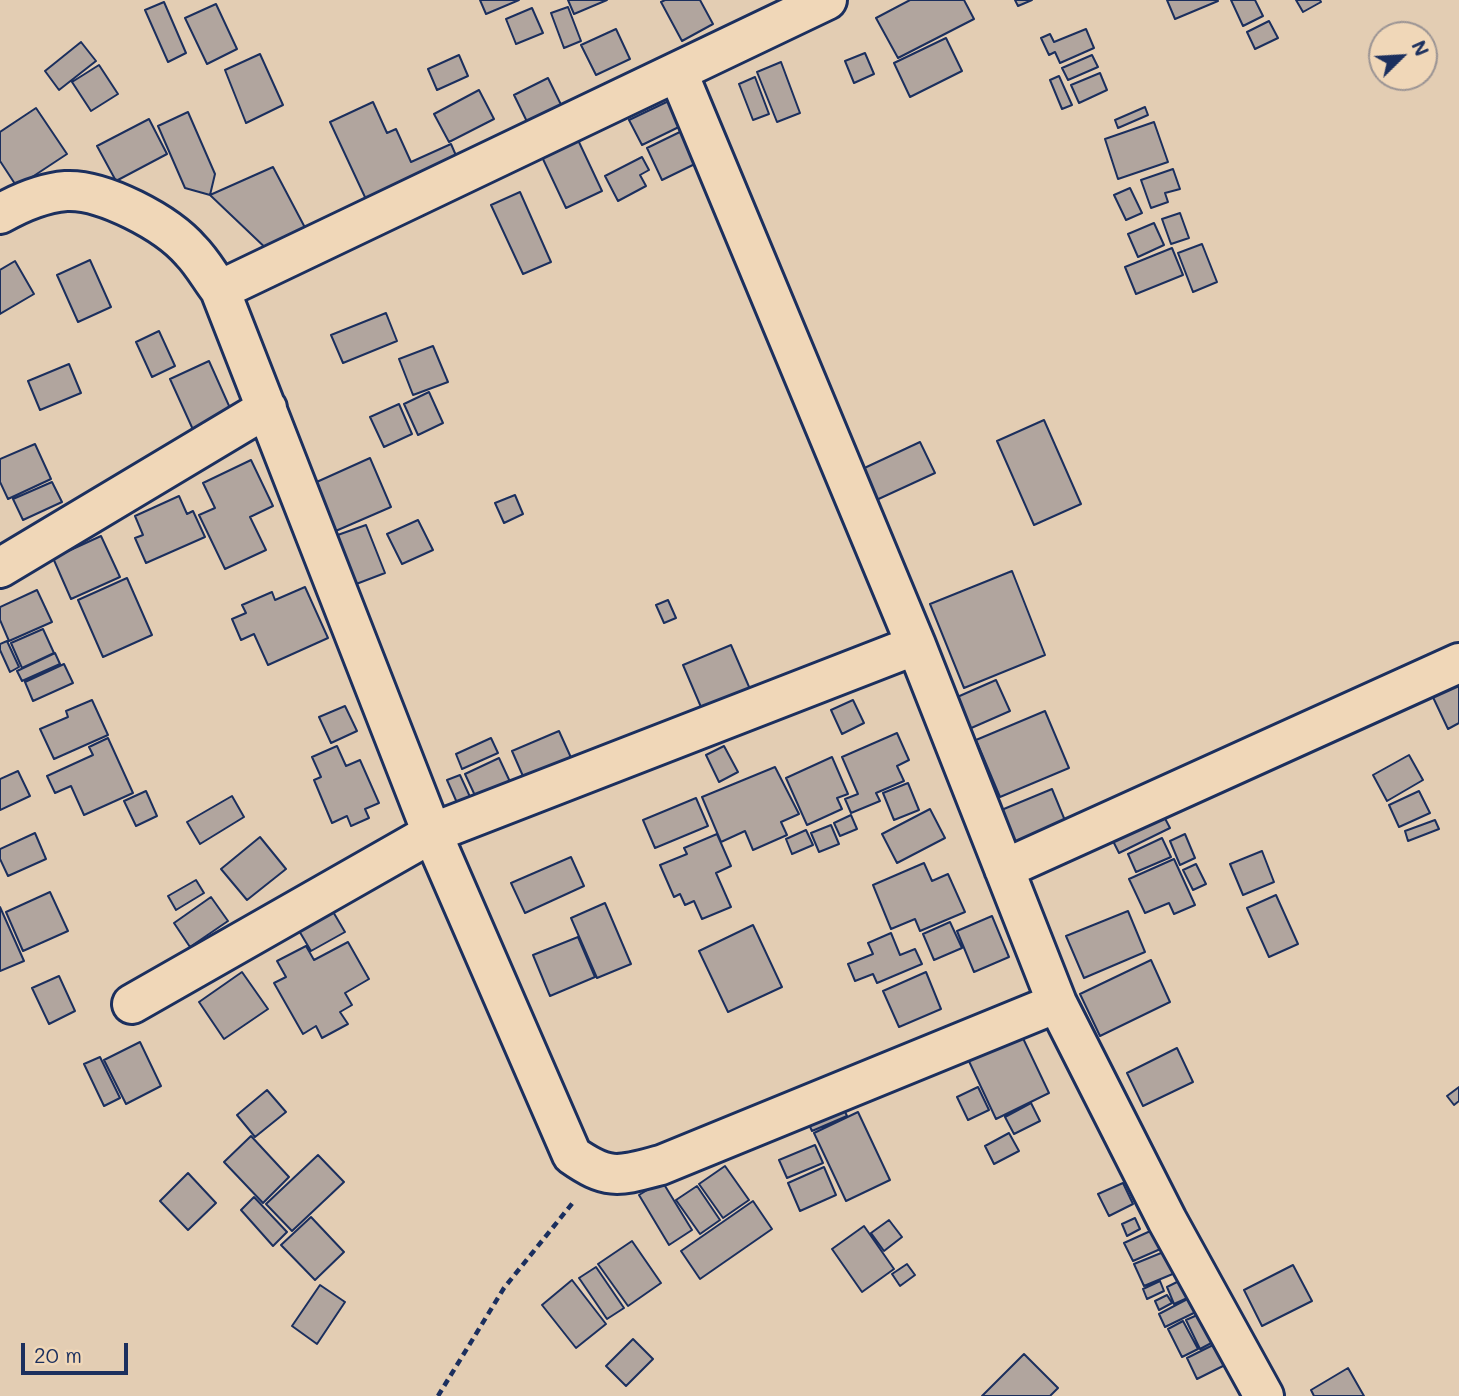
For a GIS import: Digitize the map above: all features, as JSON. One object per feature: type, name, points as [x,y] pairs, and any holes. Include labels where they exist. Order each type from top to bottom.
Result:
[{"type":"street","points":[[220,290],[678,73],[819,2]]},
{"type":"street","points":[[678,73],[916,645],[1057,1003],[1167,1220],[1264,1396]]},
{"type":"street","points":[[0,214],[37,196],[69,191],[107,199],[149,218],[190,249],[220,290],[432,833],[572,1155],[597,1172],[624,1175],[661,1165],[1057,1003]]},
{"type":"street","points":[[0,568],[267,408]]},
{"type":"street","points":[[132,1004],[432,833],[916,645]]},
{"type":"street","points":[[1004,869],[1459,663]]},
{"type":"path","points":[[438,1396],[504,1288],[597,1172]]},
{"type":"building","points":[[480,0],[519,0],[486,14]]},
{"type":"building","points":[[568,0],[607,0],[574,14]]},
{"type":"building","points":[[700,0],[713,24],[682,41],[661,2]]},
{"type":"building","points":[[910,0],[964,0],[974,19],[898,58],[876,18]]},
{"type":"building","points":[[1015,0],[1032,0],[1018,6]]},
{"type":"building","points":[[1167,0],[1217,0],[1218,1],[1175,19]]},
{"type":"building","points":[[1231,0],[1255,0],[1263,16],[1243,26]]},
{"type":"building","points":[[1296,0],[1320,0],[1321,2],[1303,12]]},
{"type":"building","points":[[164,2],[186,53],[168,62],[145,10]]},
{"type":"building","points":[[216,4],[237,49],[207,64],[185,18]]},
{"type":"building","points":[[568,7],[581,41],[564,48],[551,13]]},
{"type":"building","points":[[532,8],[543,33],[516,44],[506,19]]},
{"type":"building","points":[[1269,21],[1278,38],[1255,49],[1247,32]]},
{"type":"building","points":[[616,29],[630,59],[596,75],[581,45]]},
{"type":"building","points":[[1086,29],[1094,48],[1060,63],[1055,52],[1049,55],[1041,38],[1050,34],[1054,42]]},
{"type":"building","points":[[946,38],[962,71],[910,97],[894,63]]},
{"type":"building","points":[[81,42],[96,61],[59,90],[45,71]]},
{"type":"building","points":[[865,53],[874,74],[854,83],[845,61]]},
{"type":"building","points":[[260,54],[283,105],[246,123],[225,70]]},
{"type":"building","points":[[459,55],[468,76],[437,90],[428,69]]},
{"type":"building","points":[[1092,55],[1098,67],[1068,80],[1062,68]]},
{"type":"building","points":[[781,62],[800,113],[777,122],[757,72]]},
{"type":"building","points":[[99,65],[118,94],[91,111],[72,82]]},
{"type":"building","points":[[1100,73],[1107,90],[1079,103],[1071,85]]},
{"type":"building","points":[[1059,76],[1072,105],[1062,109],[1050,80]]},
{"type":"building","points":[[755,77],[769,114],[753,120],[739,84]]},
{"type":"building","points":[[548,78],[568,119],[534,136],[514,95]]},
{"type":"building","points":[[479,90],[494,119],[449,142],[434,114]]},
{"type":"building","points":[[675,98],[687,123],[642,145],[629,120]]},
{"type":"building","points":[[373,102],[387,133],[396,129],[411,162],[451,144],[461,167],[371,210],[330,122]]},
{"type":"building","points":[[1145,107],[1148,115],[1118,128],[1115,120]]},
{"type":"building","points":[[36,108],[67,154],[17,187],[0,161],[0,132]]},
{"type":"building","points":[[188,112],[215,174],[210,195],[185,188],[158,126]]},
{"type":"building","points":[[149,119],[167,154],[116,181],[97,146]]},
{"type":"building","points":[[1154,122],[1168,162],[1118,179],[1105,139]]},
{"type":"building","points":[[686,129],[701,161],[662,180],[647,148]]},
{"type":"building","points":[[578,140],[602,191],[566,208],[542,157]]},
{"type":"building","points":[[642,157],[649,170],[640,175],[646,186],[618,201],[605,176]]},
{"type":"building","points":[[273,167],[311,239],[273,255],[210,195]]},
{"type":"building","points":[[1173,169],[1180,189],[1165,193],[1168,202],[1151,208],[1141,180]]},
{"type":"building","points":[[1130,188],[1142,213],[1126,220],[1114,195]]},
{"type":"building","points":[[520,192],[551,262],[523,274],[491,205]]},
{"type":"building","points":[[1180,213],[1189,238],[1171,244],[1162,219]]},
{"type":"building","points":[[1154,223],[1164,245],[1138,257],[1128,234]]},
{"type":"building","points":[[1202,244],[1217,282],[1193,292],[1178,253]]},
{"type":"building","points":[[1172,248],[1183,275],[1136,294],[1125,267]]},
{"type":"building","points":[[90,260],[111,307],[78,322],[57,275]]},
{"type":"building","points":[[15,261],[34,294],[0,314],[0,270]]},
{"type":"building","points":[[386,313],[397,341],[343,363],[331,335]]},
{"type":"building","points":[[159,331],[175,366],[152,377],[136,342]]},
{"type":"building","points":[[433,346],[448,382],[413,395],[399,359]]},
{"type":"building","points":[[209,361],[234,417],[195,434],[170,379]]},
{"type":"building","points":[[69,364],[81,393],[40,410],[28,381]]},
{"type":"building","points":[[429,392],[443,423],[418,435],[404,404]]},
{"type":"building","points":[[399,404],[412,434],[384,447],[370,417]]},
{"type":"building","points":[[1044,420],[1081,504],[1034,525],[997,441]]},
{"type":"building","points":[[920,442],[935,473],[872,502],[858,471]]},
{"type":"building","points":[[35,444],[51,479],[8,499],[0,482],[0,459]]},
{"type":"building","points":[[370,458],[391,507],[331,533],[310,485]]},
{"type":"building","points":[[251,460],[273,506],[250,517],[266,550],[225,569],[199,515],[215,508],[203,483]]},
{"type":"building","points":[[52,482],[62,502],[23,520],[13,499]]},
{"type":"building","points":[[515,495],[523,514],[504,523],[495,503]]},
{"type":"building","points":[[179,496],[187,514],[193,511],[205,537],[146,563],[135,538],[143,535],[135,516]]},
{"type":"building","points":[[418,520],[433,550],[402,564],[387,534]]},
{"type":"building","points":[[366,525],[385,573],[351,586],[332,537]]},
{"type":"building","points":[[101,536],[120,577],[71,599],[53,558]]},
{"type":"building","points":[[1012,571],[1045,655],[964,688],[930,604]]},
{"type":"building","points":[[127,578],[152,635],[103,657],[78,600]]},
{"type":"building","points":[[305,587],[328,638],[268,665],[254,634],[241,640],[232,619],[246,613],[242,605],[272,592],[275,600]]},
{"type":"building","points":[[37,590],[52,622],[9,641],[0,620],[0,607]]},
{"type":"building","points":[[668,600],[676,618],[664,623],[656,605]]},
{"type":"building","points":[[43,629],[54,653],[22,668],[11,643]]},
{"type":"building","points":[[7,641],[19,667],[10,672],[0,650],[0,644]]},
{"type":"building","points":[[731,645],[756,703],[722,718],[714,702],[701,707],[683,665]]},
{"type":"building","points":[[55,653],[60,664],[22,681],[17,671]]},
{"type":"building","points":[[64,664],[73,683],[33,701],[25,682]]},
{"type":"building","points":[[996,680],[1010,711],[969,729],[955,698]]},
{"type":"building","points":[[1459,680],[1459,723],[1448,729],[1431,693]]},
{"type":"building","points":[[92,700],[108,735],[54,759],[40,729],[68,717],[66,711]]},
{"type":"building","points":[[853,700],[864,723],[842,734],[831,710]]},
{"type":"building","points":[[345,706],[357,731],[331,743],[319,717]]},
{"type":"building","points":[[1045,711],[1069,768],[1000,797],[976,740]]},
{"type":"building","points":[[559,731],[573,762],[526,783],[512,751]]},
{"type":"building","points":[[897,733],[909,760],[897,766],[904,781],[876,793],[880,801],[851,813],[845,799],[858,794],[842,757]]},
{"type":"building","points":[[108,738],[133,793],[84,815],[71,786],[55,793],[47,776],[93,755],[89,747]]},
{"type":"building","points":[[491,738],[498,753],[462,769],[456,754]]},
{"type":"building","points":[[337,746],[346,766],[360,760],[379,803],[365,809],[369,818],[351,826],[347,816],[332,823],[314,780],[321,777],[312,757]]},
{"type":"building","points":[[724,746],[738,772],[719,782],[706,755]]},
{"type":"building","points":[[1409,755],[1423,780],[1387,801],[1373,775]]},
{"type":"building","points":[[832,757],[848,794],[837,798],[842,809],[807,825],[786,778]]},
{"type":"building","points":[[499,758],[512,786],[478,802],[465,774]]},
{"type":"building","points":[[775,767],[799,814],[781,822],[787,835],[753,850],[745,831],[721,842],[702,797]]},
{"type":"building","points":[[18,771],[30,796],[0,810],[0,779]]},
{"type":"building","points":[[460,775],[471,799],[458,805],[447,780]]},
{"type":"building","points":[[908,783],[919,810],[894,820],[883,793]]},
{"type":"building","points":[[1052,789],[1066,823],[1013,845],[999,811]]},
{"type":"building","points":[[146,791],[157,816],[136,826],[124,801]]},
{"type":"building","points":[[1419,791],[1430,813],[1399,827],[1389,805]]},
{"type":"building","points":[[232,796],[244,817],[200,844],[187,822]]},
{"type":"building","points":[[696,798],[708,826],[655,848],[643,820]]},
{"type":"building","points":[[1158,805],[1170,828],[1119,853],[1107,829]]},
{"type":"building","points":[[930,809],[945,838],[897,863],[882,834]]},
{"type":"building","points":[[851,815],[857,829],[840,836],[834,823]]},
{"type":"building","points":[[1435,820],[1439,829],[1408,841],[1405,831]]},
{"type":"building","points":[[831,825],[839,844],[819,852],[811,833]]},
{"type":"building","points":[[806,830],[813,845],[792,854],[786,839]]},
{"type":"building","points":[[35,833],[46,859],[8,876],[0,859],[0,849]]},
{"type":"building","points":[[717,834],[731,866],[716,873],[731,907],[702,919],[694,901],[685,905],[680,894],[674,897],[660,865],[687,854],[684,848]]},
{"type":"building","points":[[1185,834],[1195,858],[1180,865],[1170,841]]},
{"type":"building","points":[[260,837],[286,869],[247,900],[221,869]]},
{"type":"building","points":[[1162,838],[1171,857],[1136,872],[1128,854]]},
{"type":"building","points":[[1262,851],[1274,882],[1243,895],[1230,864]]},
{"type":"building","points":[[571,857],[584,886],[525,913],[511,883]]},
{"type":"building","points":[[1174,859],[1195,905],[1174,914],[1169,903],[1145,913],[1129,879]]},
{"type":"building","points":[[924,863],[932,881],[948,874],[965,912],[920,931],[915,919],[891,929],[873,885]]},
{"type":"building","points":[[1196,864],[1206,884],[1193,890],[1183,870]]},
{"type":"building","points":[[196,880],[204,893],[176,910],[168,896]]},
{"type":"building","points":[[50,892],[68,931],[23,951],[6,912]]},
{"type":"building","points":[[1276,895],[1298,944],[1269,957],[1247,908]]},
{"type":"building","points":[[211,897],[228,921],[190,947],[174,923]]},
{"type":"building","points":[[605,903],[631,964],[597,978],[571,918]]},
{"type":"building","points":[[0,907],[24,961],[0,971]]},
{"type":"building","points":[[332,910],[345,932],[311,951],[298,929]]},
{"type":"building","points":[[1128,911],[1145,952],[1084,978],[1066,936]]},
{"type":"building","points":[[992,916],[1009,957],[974,972],[957,931]]},
{"type":"building","points":[[950,922],[962,948],[934,960],[923,934]]},
{"type":"building","points":[[753,925],[782,987],[728,1012],[699,951]]},
{"type":"building","points":[[891,933],[900,955],[915,949],[922,964],[877,983],[873,974],[855,981],[848,964],[873,954],[868,943]]},
{"type":"building","points":[[578,937],[595,977],[550,996],[533,955]]},
{"type":"building","points":[[348,942],[369,979],[345,993],[352,1005],[340,1012],[348,1024],[322,1038],[316,1026],[303,1034],[274,983],[286,977],[277,961],[306,946],[314,960]]},
{"type":"building","points":[[1151,960],[1170,1002],[1100,1036],[1080,994]]},
{"type":"building","points":[[242,972],[268,1009],[224,1039],[199,1002]]},
{"type":"building","points":[[926,972],[941,1009],[899,1027],[883,991]]},
{"type":"building","points":[[59,976],[75,1011],[49,1024],[32,988]]},
{"type":"building","points":[[1020,1032],[1049,1093],[996,1119],[967,1057]]},
{"type":"building","points":[[140,1042],[161,1086],[126,1104],[104,1060]]},
{"type":"building","points":[[1177,1048],[1193,1082],[1143,1106],[1127,1073]]},
{"type":"building","points":[[100,1057],[120,1098],[104,1106],[84,1064]]},
{"type":"building","points":[[978,1087],[989,1110],[968,1120],[957,1097]]},
{"type":"building","points":[[1459,1087],[1459,1101],[1454,1105],[1447,1096]]},
{"type":"building","points":[[267,1090],[286,1112],[255,1137],[237,1115]]},
{"type":"building","points":[[840,1101],[847,1116],[812,1131],[805,1116]]},
{"type":"building","points":[[1031,1103],[1040,1121],[1014,1134],[1005,1117]]},
{"type":"building","points":[[858,1112],[890,1180],[846,1201],[814,1133]]},
{"type":"building","points":[[1009,1133],[1019,1151],[994,1164],[985,1146]]},
{"type":"building","points":[[251,1136],[289,1177],[263,1203],[224,1162]]},
{"type":"building","points":[[815,1145],[823,1163],[787,1178],[779,1160]]},
{"type":"building","points":[[318,1155],[344,1182],[292,1231],[266,1204]]},
{"type":"building","points":[[725,1166],[749,1200],[723,1218],[699,1184]]},
{"type":"building","points":[[824,1167],[836,1195],[800,1211],[788,1183]]},
{"type":"building","points":[[188,1173],[216,1203],[188,1230],[160,1201]]},
{"type":"building","points":[[662,1181],[692,1230],[669,1245],[639,1195]]},
{"type":"building","points":[[1123,1183],[1133,1204],[1109,1216],[1098,1194]]},
{"type":"building","points":[[697,1186],[720,1220],[700,1234],[676,1200]]},
{"type":"building","points":[[254,1197],[287,1232],[273,1246],[241,1210]]},
{"type":"building","points":[[753,1201],[772,1229],[700,1279],[681,1251]]},
{"type":"building","points":[[311,1217],[344,1252],[315,1280],[281,1245]]},
{"type":"building","points":[[1135,1218],[1140,1229],[1127,1236],[1122,1224]]},
{"type":"building","points":[[889,1220],[902,1237],[884,1251],[871,1233]]},
{"type":"building","points":[[864,1226],[894,1269],[862,1292],[832,1249]]},
{"type":"building","points":[[1157,1228],[1165,1247],[1133,1261],[1124,1243]]},
{"type":"building","points":[[632,1241],[661,1283],[628,1306],[598,1264]]},
{"type":"building","points":[[1166,1251],[1175,1273],[1144,1286],[1134,1264]]},
{"type":"building","points":[[907,1264],[915,1275],[900,1286],[892,1274]]},
{"type":"building","points":[[1293,1265],[1312,1301],[1262,1326],[1244,1290]]},
{"type":"building","points":[[596,1267],[624,1308],[607,1319],[579,1278]]},
{"type":"building","points":[[1185,1278],[1194,1295],[1174,1304],[1167,1287]]},
{"type":"building","points":[[572,1280],[606,1324],[576,1348],[542,1305]]},
{"type":"building","points":[[1160,1281],[1164,1291],[1147,1299],[1143,1289]]},
{"type":"building","points":[[320,1285],[345,1302],[317,1344],[292,1326]]},
{"type":"building","points":[[1167,1295],[1172,1303],[1159,1310],[1155,1301]]},
{"type":"building","points":[[1195,1295],[1202,1309],[1165,1327],[1159,1314]]},
{"type":"building","points":[[1204,1312],[1217,1340],[1200,1349],[1186,1320]]},
{"type":"building","points":[[1183,1321],[1198,1349],[1182,1357],[1168,1329]]},
{"type":"building","points":[[633,1339],[653,1359],[626,1386],[606,1366]]},
{"type":"building","points":[[1223,1340],[1233,1361],[1197,1379],[1187,1358]]},
{"type":"building","points":[[1024,1354],[1058,1388],[1050,1396],[982,1396]]},
{"type":"building","points":[[1348,1368],[1364,1396],[1314,1396],[1311,1390]]}]
